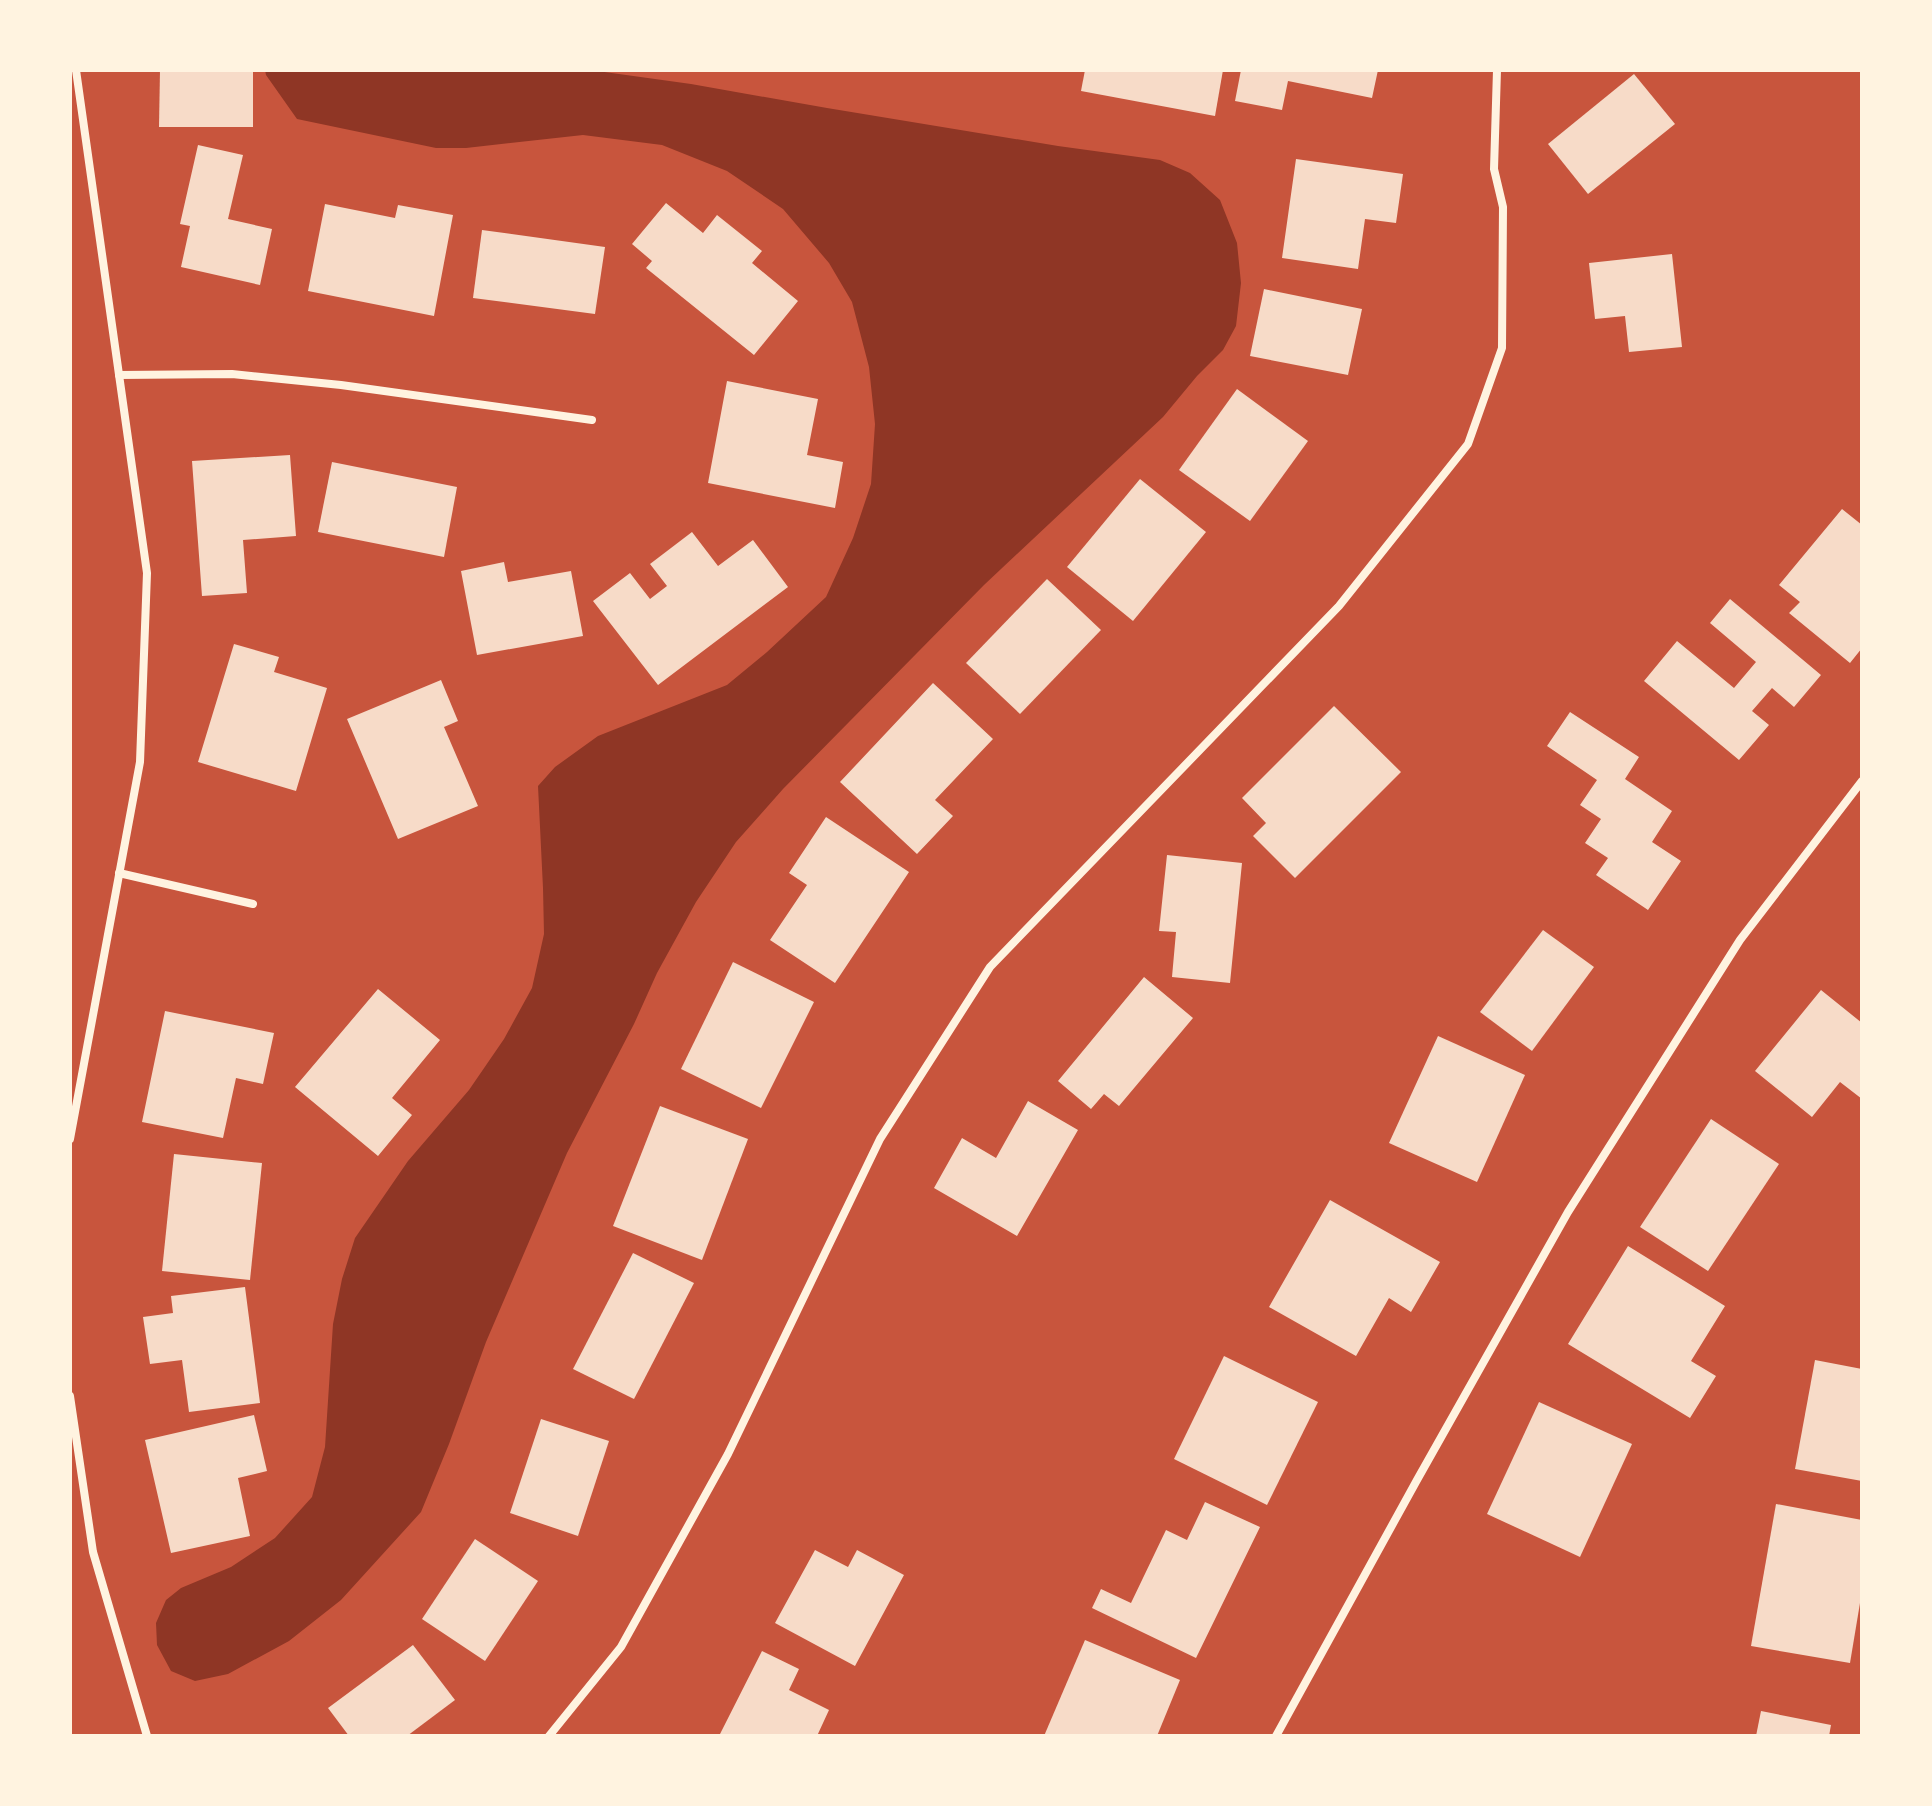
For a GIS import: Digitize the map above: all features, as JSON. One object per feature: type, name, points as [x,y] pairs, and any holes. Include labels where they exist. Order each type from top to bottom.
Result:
[{"type":"street","points":[[70,1139],[140,762],[147,573],[76,70]]},
{"type":"street","points":[[549,1736],[621,1647],[728,1454],[880,1139],[990,967],[1339,606],[1468,444],[1502,348],[1503,207],[1494,169],[1497,70]]},
{"type":"street","points":[[119,375],[232,374],[341,385],[592,420]]},
{"type":"street","points":[[1276,1736],[1568,1212],[1740,940],[1862,781]]},
{"type":"street","points":[[119,873],[253,904]]},
{"type":"street","points":[[70,1396],[93,1552],[147,1736]]},
{"type":"shaded area","points":[[265,70],[590,70],[1160,160],[1190,173],[1220,200],[1237,243],[1241,283],[1236,326],[1223,350],[1163,417],[984,585],[783,789],[736,842],[696,902],[657,973],[567,1153],[486,1342],[421,1512],[341,1600],[289,1641],[228,1674],[195,1681],[171,1671],[157,1645],[156,1623],[166,1600],[181,1588],[231,1567],[275,1538],[312,1497],[325,1447],[333,1324],[342,1279],[355,1238],[408,1161],[469,1090],[504,1039],[532,988],[544,934],[538,786],[555,767],[598,736],[727,685],[826,597],[853,538],[871,484],[875,424],[869,367],[852,302],[829,263],[783,209],[727,171],[662,145],[583,135],[466,148],[436,148],[297,119]]},
{"type":"building","points":[[160,70],[253,70],[253,127],[159,127]]},
{"type":"building","points":[[1085,70],[1223,70],[1215,116],[1081,91]]},
{"type":"building","points":[[1241,70],[1378,70],[1372,98],[1288,81],[1282,110],[1235,101]]},
{"type":"building","points":[[1634,74],[1675,124],[1588,194],[1548,144]]},
{"type":"building","points":[[198,145],[243,155],[228,219],[272,229],[260,285],[181,267],[190,226],[180,224]]},
{"type":"building","points":[[1296,159],[1403,174],[1396,223],[1365,219],[1358,269],[1282,258]]},
{"type":"building","points":[[666,203],[703,233],[717,215],[762,251],[752,263],[798,301],[754,355],[646,268],[652,261],[632,244]]},
{"type":"building","points":[[325,204],[395,218],[398,205],[453,215],[434,316],[308,291]]},
{"type":"building","points":[[482,230],[605,247],[595,314],[473,298]]},
{"type":"building","points":[[1672,254],[1682,347],[1629,352],[1625,316],[1595,319],[1589,263]]},
{"type":"building","points":[[1264,289],[1362,309],[1348,375],[1250,356]]},
{"type":"building","points":[[727,381],[818,399],[807,455],[843,462],[835,508],[708,483]]},
{"type":"building","points":[[1237,389],[1308,441],[1250,521],[1179,470]]},
{"type":"building","points":[[290,455],[296,536],[243,540],[247,593],[202,596],[192,461]]},
{"type":"building","points":[[332,462],[457,487],[444,557],[318,532]]},
{"type":"building","points":[[1140,479],[1206,532],[1133,621],[1067,567]]},
{"type":"building","points":[[1842,509],[1862,525],[1862,648],[1850,663],[1789,613],[1800,602],[1779,585]]},
{"type":"building","points":[[692,532],[718,566],[753,540],[788,587],[658,685],[593,601],[630,573],[650,599],[667,586],[650,564]]},
{"type":"building","points":[[504,562],[508,582],[571,571],[583,636],[477,655],[461,571]]},
{"type":"building","points":[[1047,579],[1101,630],[1020,714],[966,663]]},
{"type":"building","points":[[1730,599],[1821,675],[1794,707],[1772,688],[1752,711],[1769,725],[1739,760],[1644,681],[1677,641],[1734,688],[1756,662],[1710,623]]},
{"type":"building","points":[[234,644],[279,657],[274,672],[327,688],[296,791],[198,762]]},
{"type":"building","points":[[441,680],[458,721],[444,727],[478,806],[398,839],[347,719]]},
{"type":"building","points":[[933,683],[993,739],[935,800],[953,816],[917,854],[840,782]]},
{"type":"building","points":[[1334,706],[1401,772],[1295,878],[1253,836],[1266,823],[1242,798]]},
{"type":"building","points":[[1570,712],[1639,757],[1625,779],[1672,811],[1652,842],[1681,861],[1648,910],[1596,875],[1608,858],[1585,843],[1601,819],[1580,805],[1597,780],[1547,746]]},
{"type":"building","points":[[826,817],[909,872],[835,983],[770,940],[807,885],[789,873]]},
{"type":"building","points":[[1167,855],[1242,863],[1230,983],[1172,977],[1176,932],[1159,931]]},
{"type":"building","points":[[1543,930],[1594,967],[1532,1051],[1480,1012]]},
{"type":"building","points":[[733,962],[814,1002],[761,1108],[681,1069]]},
{"type":"building","points":[[1144,977],[1193,1018],[1119,1106],[1104,1094],[1091,1109],[1058,1081]]},
{"type":"building","points":[[378,989],[440,1040],[392,1098],[412,1115],[378,1156],[295,1087]]},
{"type":"building","points":[[1821,990],[1862,1023],[1862,1099],[1840,1082],[1812,1117],[1755,1071]]},
{"type":"building","points":[[165,1011],[274,1033],[263,1084],[236,1078],[223,1138],[142,1122]]},
{"type":"building","points":[[1438,1036],[1525,1075],[1477,1182],[1389,1143]]},
{"type":"building","points":[[1028,1101],[1078,1130],[1017,1236],[934,1188],[962,1138],[996,1158]]},
{"type":"building","points":[[660,1106],[748,1139],[702,1260],[613,1226]]},
{"type":"building","points":[[1711,1119],[1779,1164],[1708,1271],[1640,1227]]},
{"type":"building","points":[[174,1154],[262,1163],[250,1280],[162,1271]]},
{"type":"building","points":[[1330,1200],[1440,1262],[1411,1312],[1389,1298],[1356,1356],[1269,1307]]},
{"type":"building","points":[[1628,1246],[1725,1306],[1691,1361],[1716,1376],[1690,1418],[1568,1344]]},
{"type":"building","points":[[633,1253],[694,1283],[634,1399],[573,1369]]},
{"type":"building","points":[[245,1287],[260,1403],[189,1412],[182,1360],[150,1364],[143,1317],[173,1313],[171,1296]]},
{"type":"building","points":[[1224,1356],[1318,1402],[1267,1505],[1174,1459]]},
{"type":"building","points":[[1815,1360],[1862,1369],[1862,1481],[1795,1469]]},
{"type":"building","points":[[1539,1402],[1632,1444],[1580,1557],[1487,1514]]},
{"type":"building","points":[[254,1415],[267,1471],[238,1478],[250,1536],[171,1553],[145,1440]]},
{"type":"building","points":[[541,1419],[609,1441],[578,1536],[510,1513]]},
{"type":"building","points":[[1205,1502],[1260,1527],[1196,1658],[1092,1608],[1101,1589],[1131,1603],[1166,1530],[1187,1540]]},
{"type":"building","points":[[1776,1504],[1862,1520],[1862,1591],[1850,1663],[1751,1646]]},
{"type":"building","points":[[475,1539],[538,1581],[485,1661],[422,1619]]},
{"type":"building","points":[[815,1550],[848,1567],[857,1550],[904,1575],[855,1666],[775,1623]]},
{"type":"building","points":[[1085,1640],[1180,1680],[1157,1736],[1044,1736]]},
{"type":"building","points":[[413,1645],[455,1700],[407,1736],[349,1736],[328,1708]]},
{"type":"building","points":[[762,1651],[799,1669],[789,1690],[829,1710],[817,1736],[719,1736]]},
{"type":"building","points":[[1761,1711],[1831,1725],[1829,1736],[1756,1736]]}]
